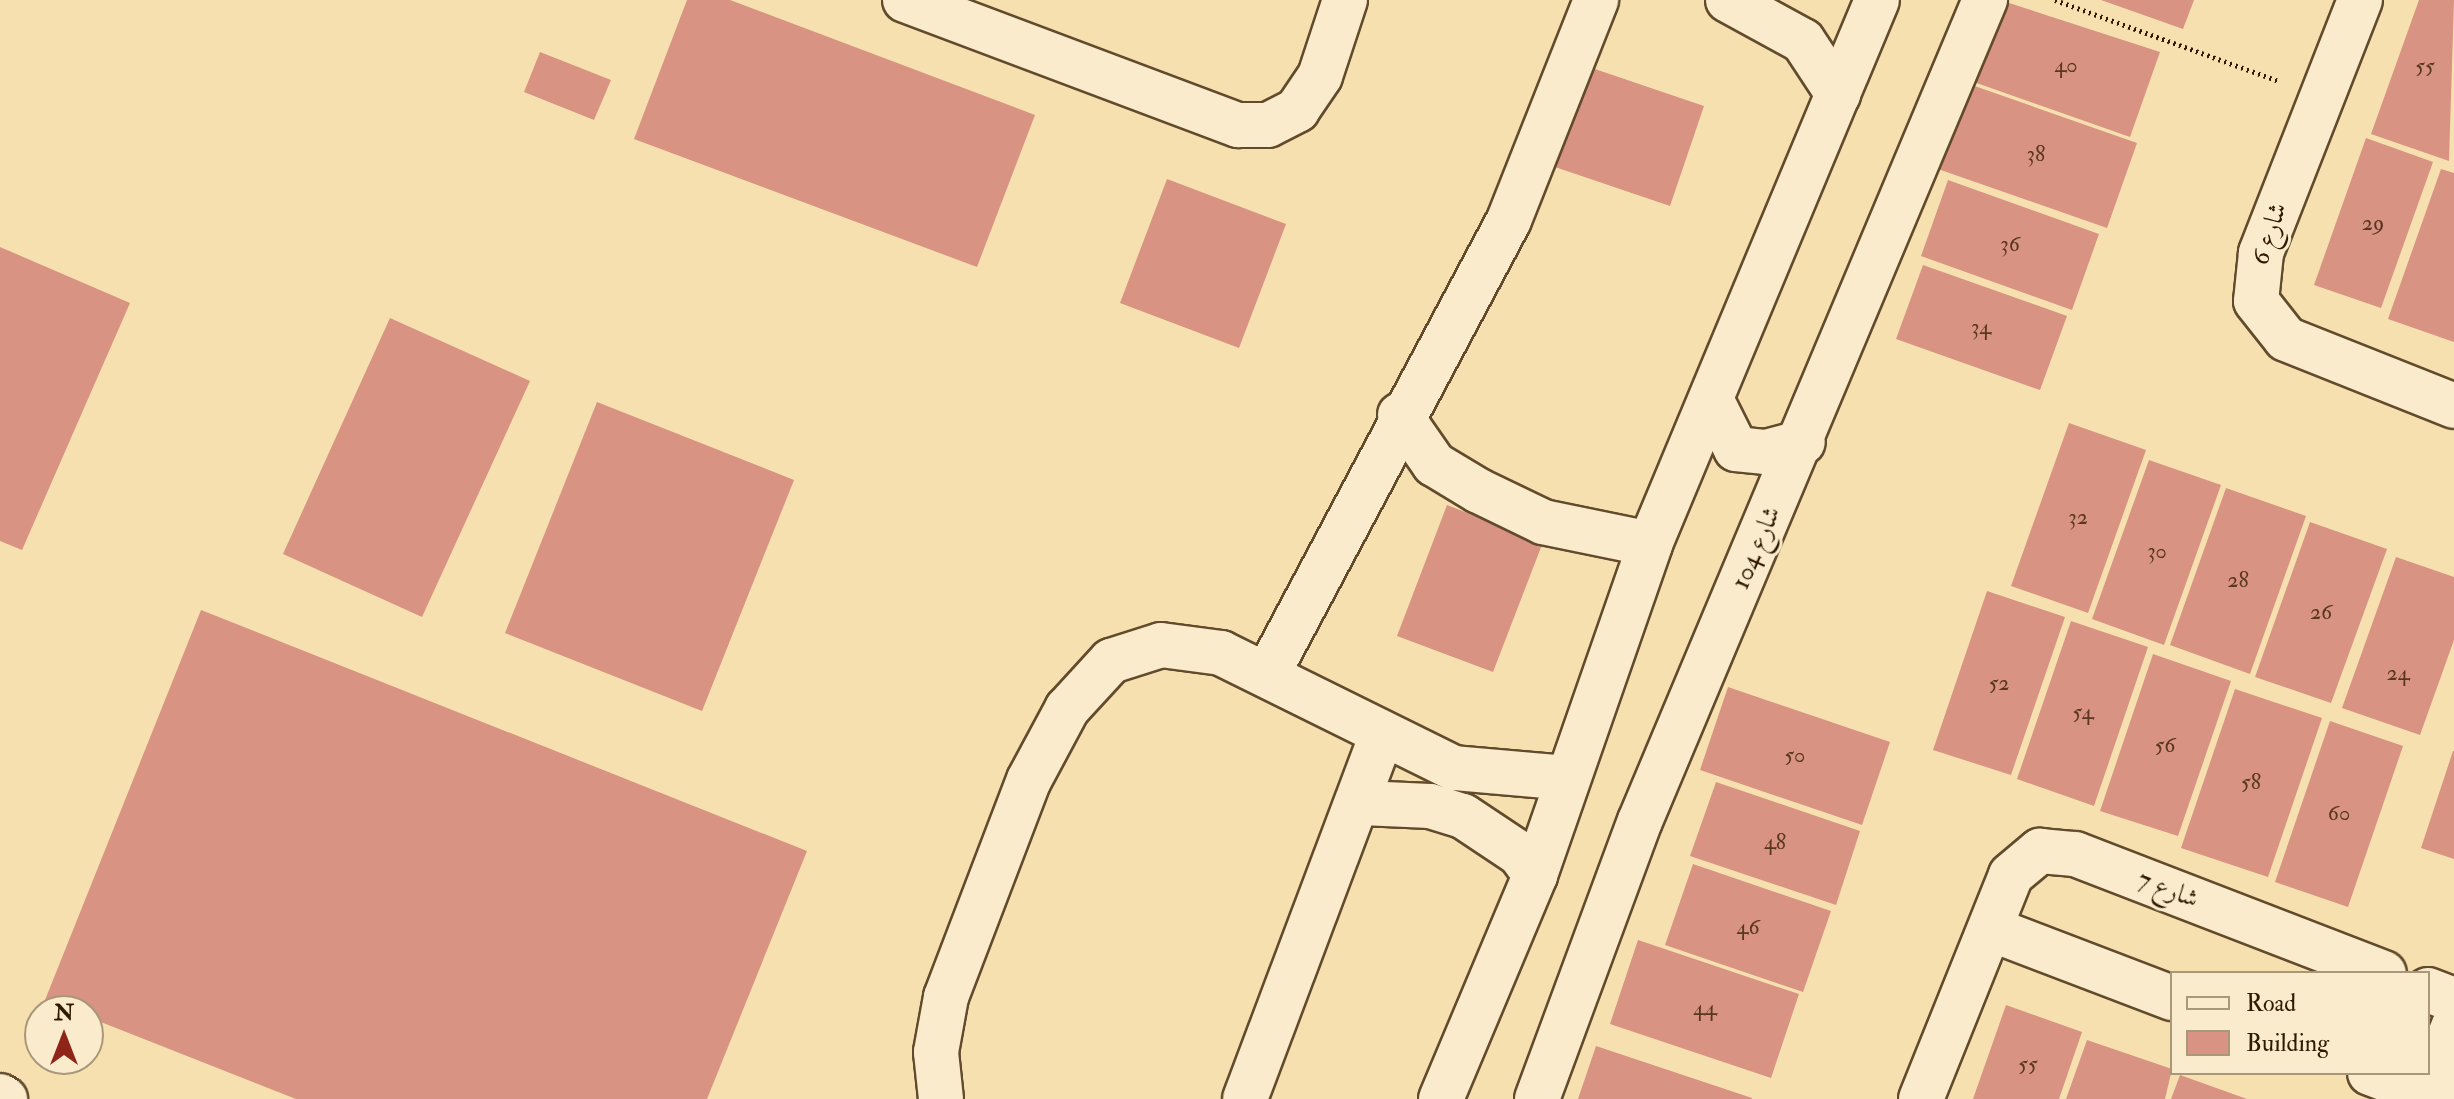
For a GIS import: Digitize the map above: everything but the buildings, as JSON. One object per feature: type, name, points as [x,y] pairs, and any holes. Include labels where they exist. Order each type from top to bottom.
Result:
[{"type":"street","points":[[905,0],[1238,125],[1268,125],[1297,110],[1320,76],[1345,0]]},
{"type":"street","points":[[1267,675],[1400,415],[1509,220],[1596,0]]},
{"type":"street","points":[[1728,0],[1803,41],[1838,94]]},
{"type":"street","points":[[1441,1099],[1535,875],[1650,544],[1877,0]]},
{"type":"street","name":"شارع 104","points":[[1537,1099],[1640,821],[1803,442],[1985,0]]},
{"type":"street","name":"شارع 6","points":[[2360,0],[2261,253],[2256,301],[2286,339],[2454,406]]},
{"type":"street","points":[[1711,399],[1736,449],[1766,452],[1803,442]]},
{"type":"street","points":[[1400,415],[1434,464],[1479,491],[1543,522],[1650,544]]},
{"type":"street","points":[[941,1099],[936,1052],[946,997],[1029,780],[1067,709],[1111,661],[1161,645],[1221,653],[1381,737],[1454,768],[1568,778]]},
{"type":"street","points":[[1245,1099],[1362,803],[1381,737]]},
{"type":"street","points":[[1362,803],[1430,806],[1463,816],[1520,854],[1535,875]]},
{"type":"street","name":"شارع 7","points":[[1921,1099],[2011,875],[2024,859],[2056,849],[2379,971]]},
{"type":"street","points":[[1991,929],[2170,997]]},
{"type":"street","points":[[2430,991],[2454,1000]]},
{"type":"street","points":[[2375,1075],[2432,1097],[2454,1025]]},
{"type":"path","points":[[2055,0],[2322,97]]}]
